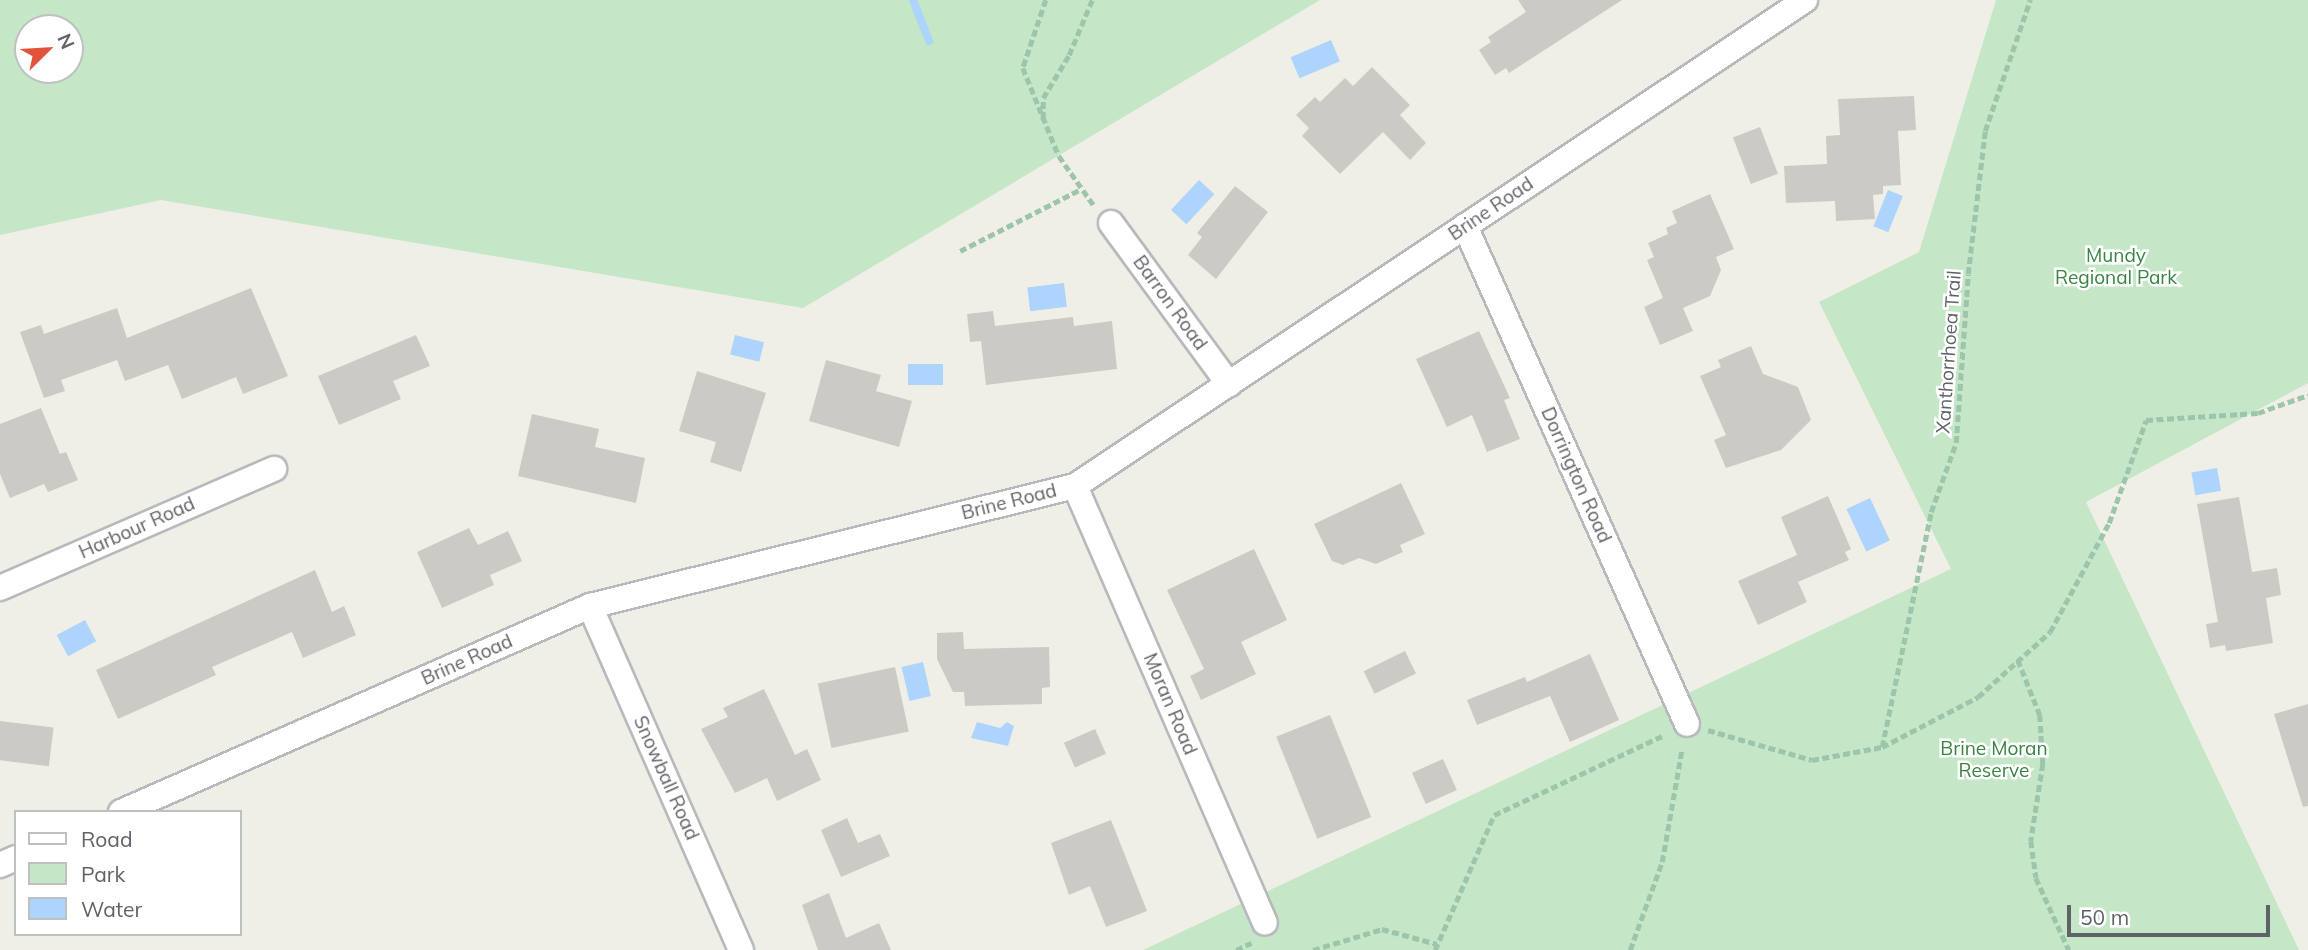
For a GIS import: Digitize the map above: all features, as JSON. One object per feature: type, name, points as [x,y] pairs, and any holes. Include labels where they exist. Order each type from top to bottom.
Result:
[{"type":"street","name":"Brine Road","points":[[126,810],[590,606],[1075,485],[1805,0]]},
{"type":"street","name":"Barron Road","points":[[1111,222],[1230,384]]},
{"type":"street","name":"Dorrington Road","points":[[1465,226],[1687,724]]},
{"type":"street","name":"Harbour Road","points":[[0,588],[274,469]]},
{"type":"street","name":"Moran Road","points":[[1075,485],[1265,922]]},
{"type":"street","name":"Snowball Road","points":[[590,606],[741,950]]},
{"type":"path","points":[[1046,0],[1023,68],[1044,124],[1081,189],[1111,222]]},
{"type":"path","points":[[1044,124],[1043,98],[1069,55],[1092,0]]},
{"type":"path","name":"Xanthorrhoea Trail","points":[[1882,747],[1931,512],[1956,443],[1968,274],[1985,131],[2030,0]]},
{"type":"path","points":[[960,251],[1081,189]]},
{"type":"path","points":[[1435,950],[1494,815],[1687,724],[1812,760],[1882,747],[1978,697],[2050,632],[2109,523],[2146,420],[2258,414],[2308,395]]},
{"type":"path","points":[[2018,660],[2040,715],[2042,776],[2031,841],[2036,878],[2069,950]]},
{"type":"path","points":[[1630,950],[1662,862],[1687,724]]},
{"type":"path","points":[[1313,950],[1382,929],[1437,944]]},
{"type":"green space","points":[[0,0],[1320,0],[803,308],[161,200],[0,235]]},
{"type":"green space","name":"Mundy Regional Park","points":[[1996,0],[2308,0],[2308,383],[2086,502],[2299,950],[1143,950],[1951,569],[1819,302],[1919,252]]},
{"type":"water","points":[[1331,40],[1340,61],[1299,78],[1290,57]]},
{"type":"water","points":[[1199,180],[1214,194],[1186,224],[1171,210]]},
{"type":"water","points":[[1888,190],[1903,196],[1888,232],[1873,226]]},
{"type":"water","points":[[1064,283],[1067,307],[1030,311],[1027,288]]},
{"type":"water","points":[[735,335],[764,342],[759,362],[730,354]]},
{"type":"water","points":[[908,364],[943,364],[943,385],[908,385]]},
{"type":"water","points":[[2217,468],[2221,491],[2195,495],[2191,473]]},
{"type":"water","points":[[1870,498],[1890,541],[1866,552],[1846,509]]},
{"type":"water","points":[[85,620],[96,641],[68,656],[57,635]]},
{"type":"water","points":[[923,662],[931,696],[909,701],[902,667]]},
{"type":"water","points":[[977,722],[1000,728],[1007,722],[1014,726],[1008,746],[971,738]]},
{"type":"building","points":[[1518,0],[1622,0],[1509,73],[1506,68],[1495,75],[1479,50],[1491,42],[1488,37],[1526,12]]},
{"type":"building","points":[[1372,67],[1410,105],[1400,115],[1426,143],[1410,160],[1383,132],[1340,174],[1302,136],[1309,128],[1296,115],[1315,97],[1320,102],[1345,78],[1353,86]]},
{"type":"building","points":[[1914,96],[1916,130],[1898,131],[1901,185],[1883,186],[1883,194],[1873,195],[1875,219],[1836,221],[1835,201],[1786,203],[1784,166],[1827,164],[1826,136],[1840,135],[1838,99]]},
{"type":"building","points":[[1760,127],[1778,174],[1751,184],[1733,137]]},
{"type":"building","points":[[1235,186],[1268,212],[1216,279],[1188,255],[1202,237],[1197,233]]},
{"type":"building","points":[[1710,194],[1734,249],[1716,257],[1721,270],[1710,296],[1683,308],[1693,331],[1660,345],[1644,307],[1663,298],[1647,260],[1654,257],[1648,243],[1668,234],[1666,228],[1677,223],[1672,211]]},
{"type":"building","points":[[251,288],[288,376],[243,394],[236,377],[182,399],[168,365],[125,381],[117,360],[61,380],[65,391],[44,398],[20,332],[41,325],[44,334],[117,308],[127,338]]},
{"type":"building","points":[[993,311],[995,326],[1073,317],[1074,326],[1112,321],[1117,369],[986,385],[981,341],[970,342],[967,314]]},
{"type":"building","points":[[1479,331],[1510,398],[1504,400],[1520,439],[1487,452],[1472,415],[1447,427],[1416,359]]},
{"type":"building","points":[[416,335],[430,366],[393,381],[401,399],[339,425],[318,376]]},
{"type":"building","points":[[1751,346],[1763,374],[1798,387],[1811,420],[1781,450],[1726,468],[1714,440],[1726,435],[1700,376],[1721,367],[1718,360]]},
{"type":"building","points":[[826,360],[881,375],[876,391],[912,401],[899,447],[809,421]]},
{"type":"building","points":[[697,371],[766,393],[741,472],[710,462],[716,442],[679,431]]},
{"type":"building","points":[[41,408],[60,454],[66,452],[78,480],[48,492],[44,484],[10,498],[0,474],[0,424]]},
{"type":"building","points":[[532,414],[599,429],[595,447],[645,458],[636,503],[518,476]]},
{"type":"building","points":[[1401,483],[1425,534],[1400,545],[1403,552],[1376,564],[1359,558],[1343,565],[1332,561],[1314,524]]},
{"type":"building","points":[[1828,496],[1851,549],[1845,552],[1849,560],[1798,582],[1807,602],[1758,625],[1738,581],[1797,555],[1781,517]]},
{"type":"building","points":[[2239,497],[2252,572],[2277,568],[2281,595],[2266,598],[2273,643],[2226,651],[2225,645],[2210,648],[2206,624],[2218,622],[2197,504]]},
{"type":"building","points":[[469,528],[478,545],[508,531],[522,561],[490,575],[494,585],[442,608],[417,552]]},
{"type":"building","points":[[1254,549],[1287,620],[1241,642],[1256,674],[1201,700],[1190,676],[1204,669],[1167,590]]},
{"type":"building","points":[[315,570],[332,612],[344,606],[356,635],[303,658],[292,632],[212,667],[216,675],[118,719],[96,670]]},
{"type":"building","points":[[963,632],[964,649],[1049,647],[1050,687],[1042,688],[1042,704],[965,706],[964,692],[953,692],[937,659],[937,633]]},
{"type":"building","points":[[1405,651],[1416,673],[1375,694],[1364,671]]},
{"type":"building","points":[[1590,654],[1619,720],[1570,742],[1550,696],[1477,725],[1467,700],[1525,677],[1527,682]]},
{"type":"building","points":[[895,667],[909,732],[831,748],[818,683]]},
{"type":"building","points":[[764,689],[795,755],[807,749],[821,780],[777,801],[767,778],[735,793],[701,729],[728,717],[723,708]]},
{"type":"building","points":[[2308,704],[2308,806],[2303,807],[2274,714]]},
{"type":"building","points":[[1330,715],[1371,817],[1317,839],[1276,737]]},
{"type":"building","points":[[0,721],[54,728],[49,766],[0,760]]},
{"type":"building","points":[[1095,729],[1106,754],[1075,767],[1064,743]]},
{"type":"building","points":[[1443,759],[1457,790],[1426,804],[1412,773]]},
{"type":"building","points":[[847,818],[858,843],[880,834],[890,856],[841,877],[821,830]]},
{"type":"building","points":[[1111,820],[1147,911],[1106,927],[1090,886],[1069,895],[1051,843]]},
{"type":"building","points":[[829,893],[846,938],[879,923],[891,950],[818,950],[802,905]]},
{"type":"waterway","points":[[913,0],[929,41]]},
{"type":"park label","name":"Brine Moran Reserve","points":[[1994,760]]}]
